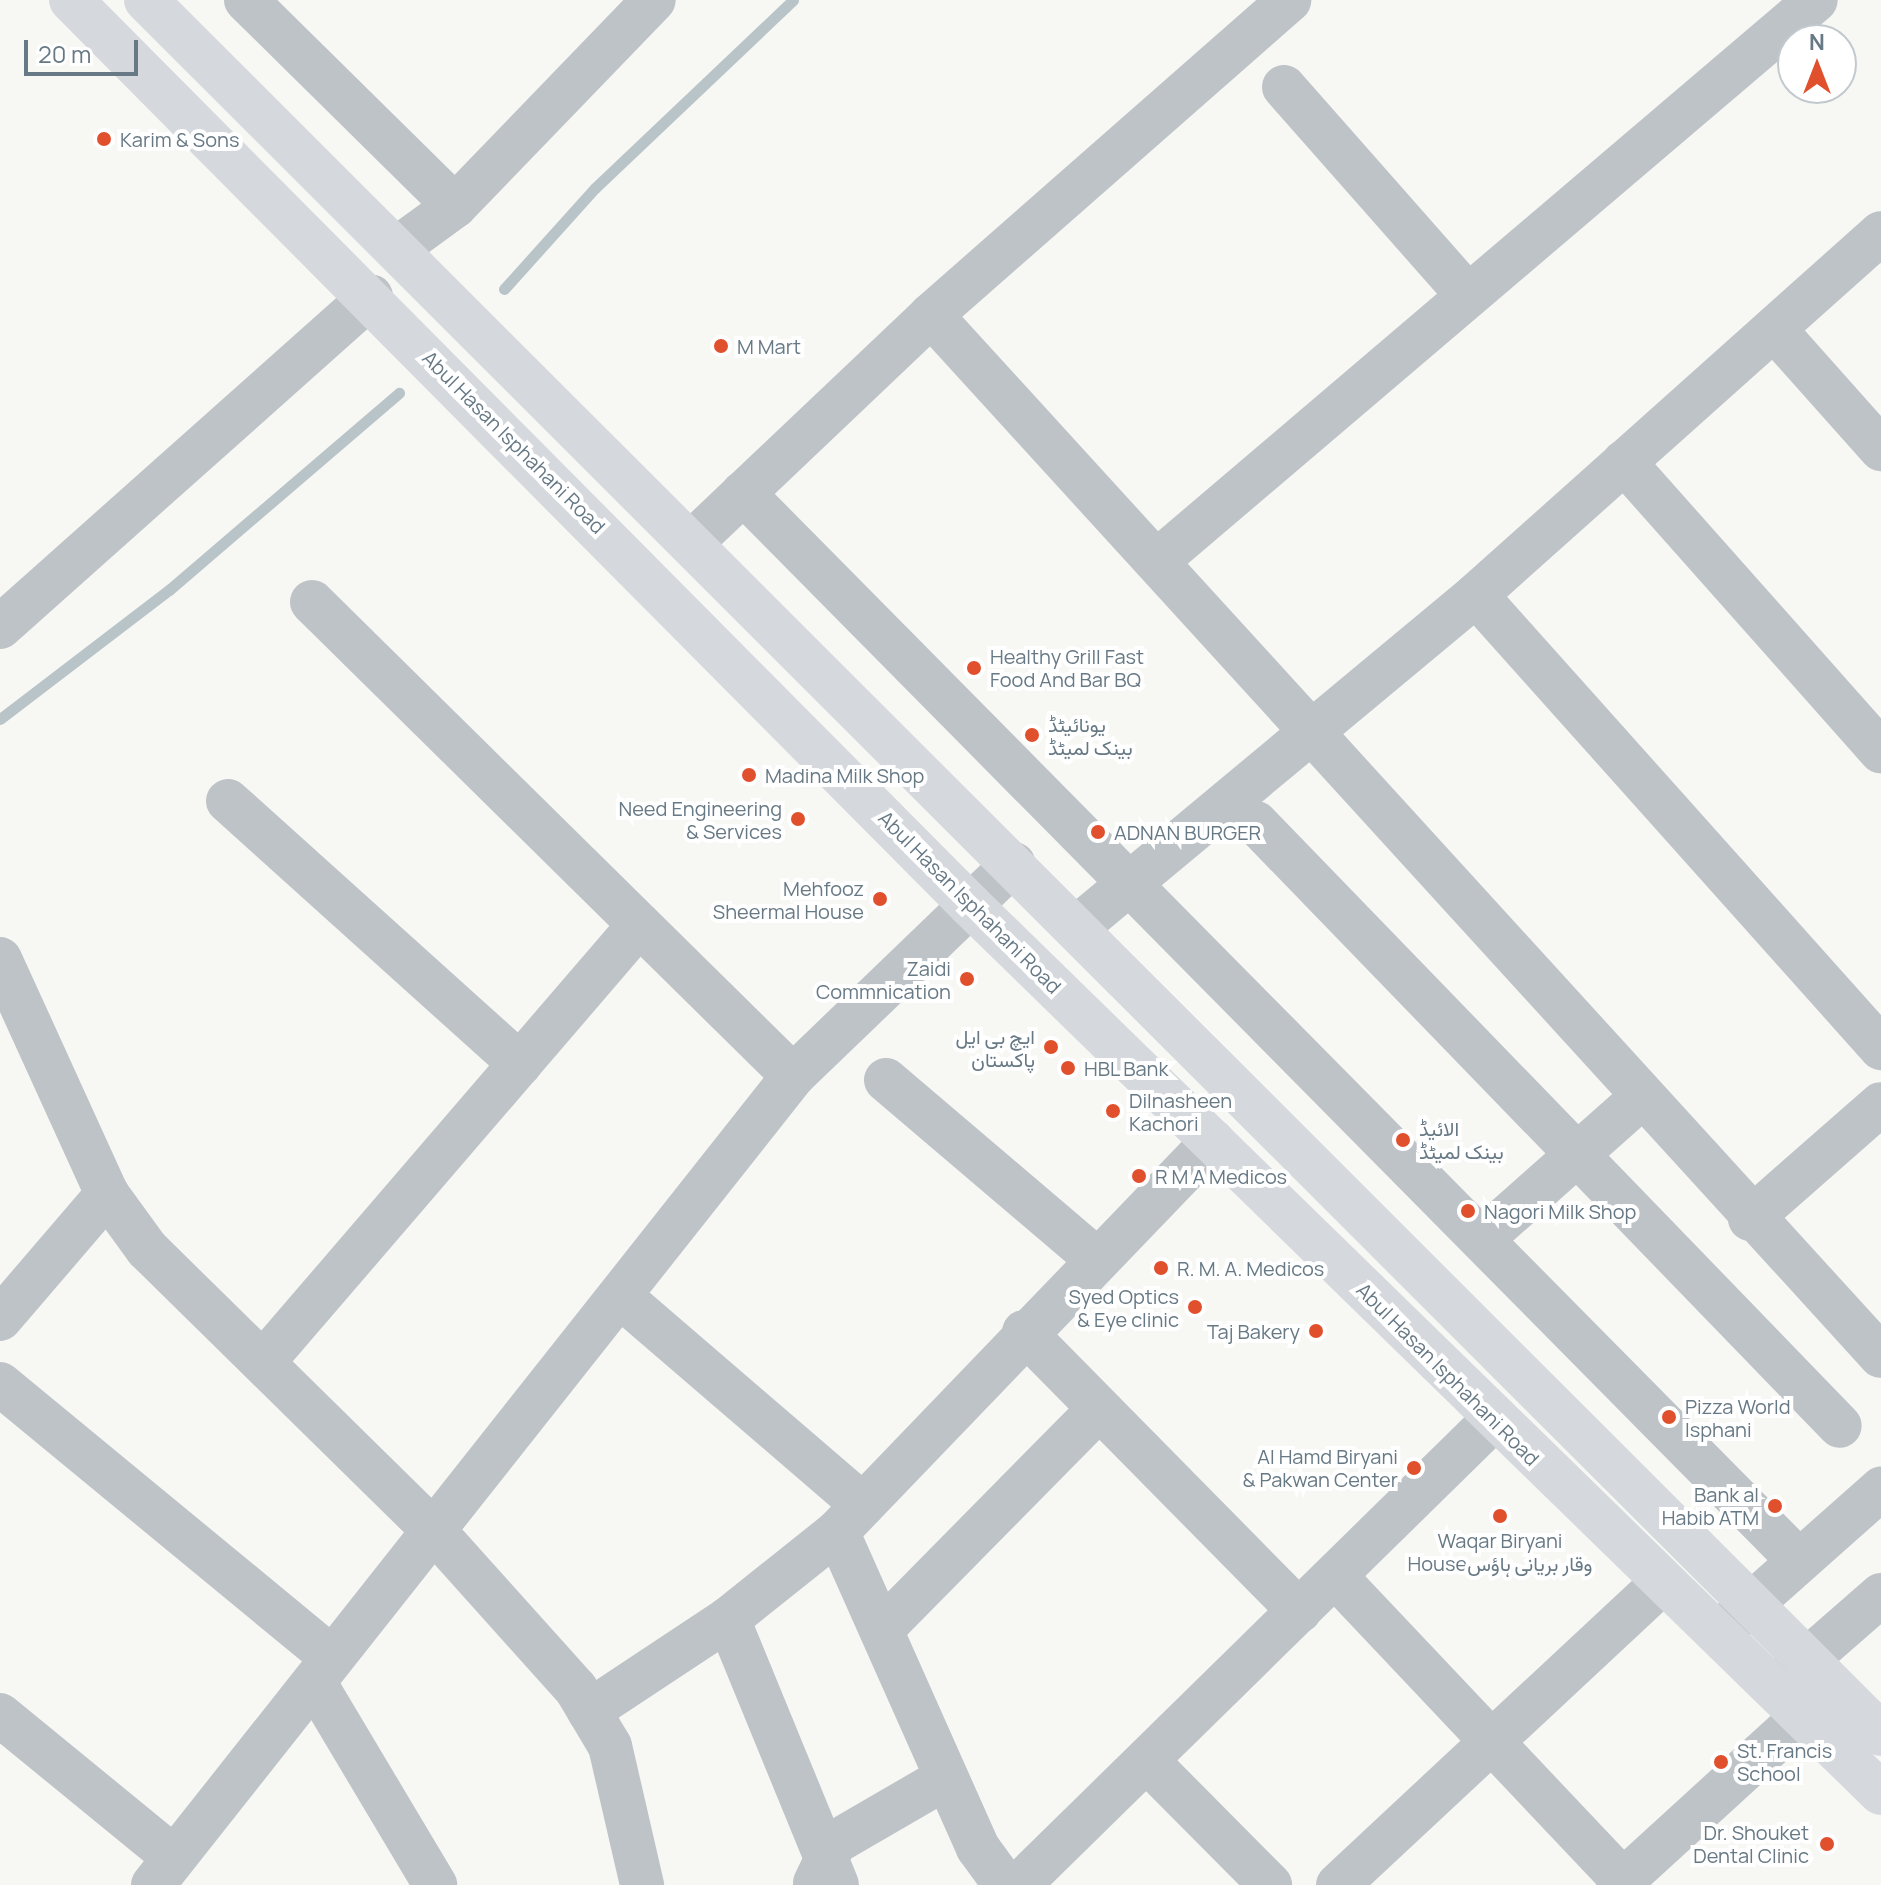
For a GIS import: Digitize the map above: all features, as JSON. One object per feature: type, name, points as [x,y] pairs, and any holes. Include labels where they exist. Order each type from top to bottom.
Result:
[{"type":"main road","name":"Abul Hasan Isphahani Road","points":[[71,0],[371,296],[970,905],[1662,1583],[1881,1793]]},
{"type":"main road","points":[[146,0],[692,542],[1881,1734]]},
{"type":"street","points":[[246,0],[455,206]]},
{"type":"street","points":[[396,249],[455,206],[654,0]]},
{"type":"street","points":[[692,542],[931,315],[1289,0]]},
{"type":"street","points":[[1157,561],[1816,0]]},
{"type":"street","points":[[1284,87],[1468,296]]},
{"type":"street","points":[[1076,928],[1476,595],[1881,233]]},
{"type":"street","points":[[0,627],[371,296]]},
{"type":"street","points":[[931,315],[1313,731],[1750,1219],[1881,1356]]},
{"type":"street","points":[[1774,329],[1881,449]]},
{"type":"street","points":[[1624,462],[1881,751]]},
{"type":"street","points":[[743,493],[1132,881],[1799,1561]]},
{"type":"street","points":[[1476,595],[1881,1048]]},
{"type":"street","points":[[312,602],[793,1076]]},
{"type":"street","points":[[228,801],[520,1064]]},
{"type":"street","points":[[1256,823],[1574,1157],[1840,1426]]},
{"type":"street","points":[[0,1715],[162,1870],[436,1533],[793,1076],[1013,864]]},
{"type":"street","points":[[265,1360],[639,925]]},
{"type":"street","points":[[0,959],[107,1194],[147,1249],[265,1360],[436,1533],[589,1711],[610,1746],[642,1885]]},
{"type":"street","points":[[886,1080],[1096,1259]]},
{"type":"street","points":[[1482,1239],[1641,1098]]},
{"type":"street","points":[[1750,1219],[1881,1104]]},
{"type":"street","points":[[589,1711],[728,1619],[850,1519],[1024,1332],[1213,1141]]},
{"type":"street","points":[[0,1319],[107,1194]]},
{"type":"street","points":[[621,1297],[850,1519],[883,1628],[946,1778],[1005,1885]]},
{"type":"street","points":[[1024,1332],[1097,1411],[1299,1611]]},
{"type":"street","points":[[0,1384],[324,1671],[435,1885]]},
{"type":"street","points":[[883,1628],[1097,1411]]},
{"type":"street","points":[[1019,1885],[1149,1763],[1494,1419]]},
{"type":"street","points":[[1717,1635],[1881,1489]]},
{"type":"street","points":[[1335,1576],[1620,1882],[1788,1703],[1807,1660],[1881,1595]]},
{"type":"street","points":[[1338,1885],[1490,1740],[1662,1583]]},
{"type":"street","points":[[728,1619],[826,1877]]},
{"type":"street","points":[[1149,1763],[1270,1885]]},
{"type":"street","points":[[826,1877],[834,1843],[946,1778]]},
{"type":"waterway","points":[[504,289],[595,188],[793,0]]},
{"type":"waterway","points":[[0,719],[169,590],[399,393]]},
{"type":"place","name":"Karim & Sons","points":[[104,139]]},
{"type":"place","name":"M Mart","points":[[721,346]]},
{"type":"place","name":"Healthy Grill Fast Food And Bar BQ","points":[[974,668]]},
{"type":"place","name":"یونائیٹڈ بینک لمیٹڈ","points":[[1032,735]]},
{"type":"place","name":"Madina Milk Shop","points":[[749,775]]},
{"type":"place","name":"Need Engineering & Services","points":[[798,819]]},
{"type":"place","name":"ADNAN BURGER","points":[[1098,832]]},
{"type":"place","name":"Mehfooz Sheermal House","points":[[880,899]]},
{"type":"place","name":"Zaidi Commnication","points":[[967,979]]},
{"type":"place","name":"ایچ بی ایل پاکستان","points":[[1051,1047]]},
{"type":"place","name":"HBL Bank","points":[[1068,1068]]},
{"type":"place","name":"Dilnasheen Kachori","points":[[1113,1111]]},
{"type":"place","name":"الائیڈ بینک لمیٹڈ","points":[[1403,1140]]},
{"type":"place","name":"R M A Medicos","points":[[1139,1176]]},
{"type":"place","name":"Nagori Milk Shop","points":[[1468,1211]]},
{"type":"place","name":"R. M. A. Medicos","points":[[1161,1268]]},
{"type":"place","name":"Syed Optics & Eye clinic","points":[[1195,1307]]},
{"type":"place","name":"Taj Bakery","points":[[1316,1331]]},
{"type":"place","name":"Pizza World Isphani","points":[[1669,1417]]},
{"type":"place","name":"Al Hamd Biryani & Pakwan Center","points":[[1414,1468]]},
{"type":"place","name":"Bank al Habib ATM","points":[[1775,1506]]},
{"type":"place","name":"Waqar Biryani Houseوقار بریانی ہاؤس","points":[[1500,1516]]},
{"type":"place","name":"St. Francis School","points":[[1721,1762]]},
{"type":"place","name":"Dr. Shouket Dental Clinic","points":[[1827,1844]]}]
